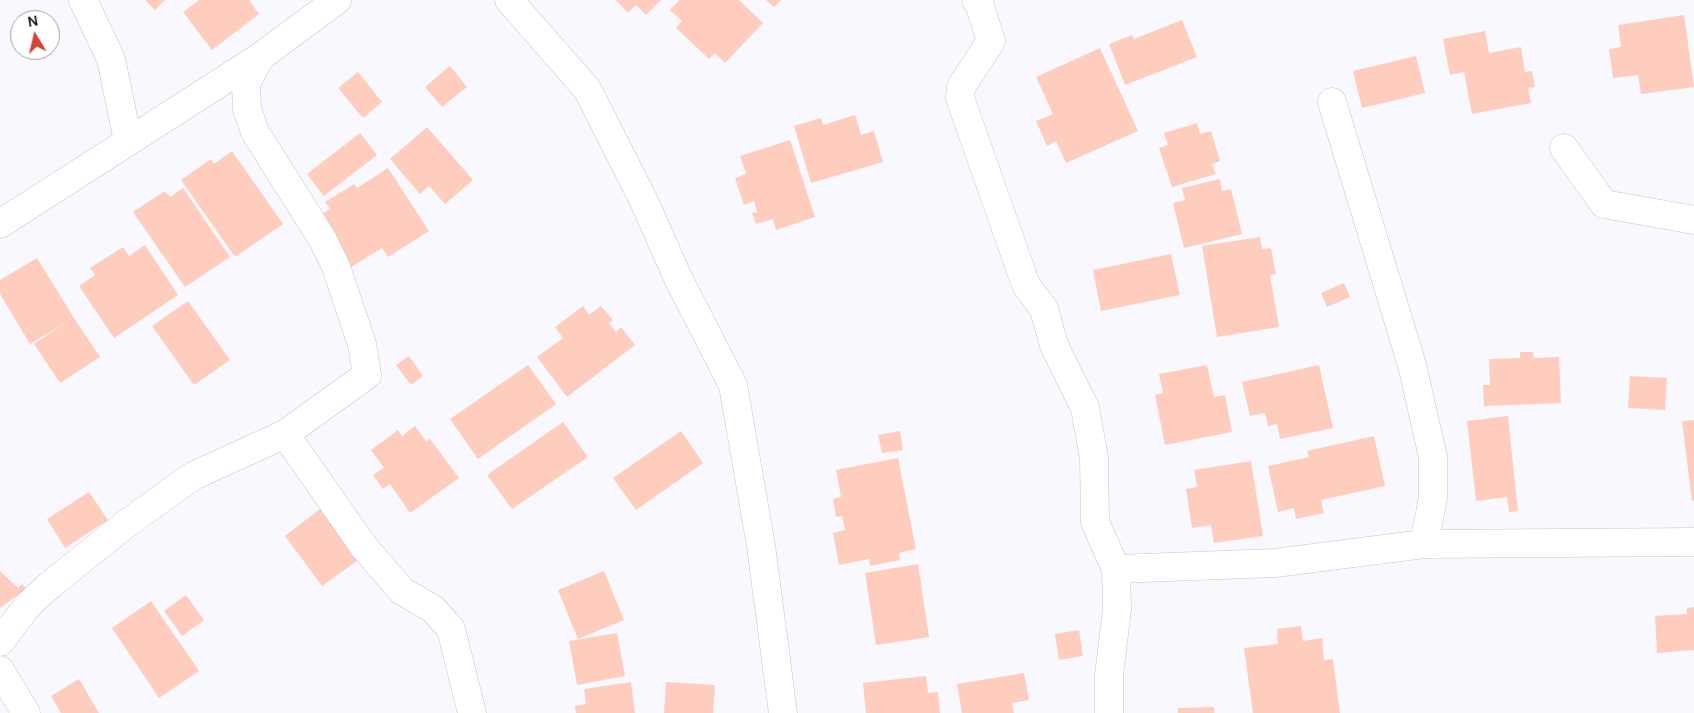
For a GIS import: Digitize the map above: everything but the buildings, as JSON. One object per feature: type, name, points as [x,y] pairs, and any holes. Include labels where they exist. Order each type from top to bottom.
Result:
[{"type":"street","points":[[83,0],[111,59],[128,141]]},
{"type":"street","points":[[0,224],[260,57],[337,0]]},
{"type":"street","points":[[509,0],[587,90],[643,199],[679,280],[733,385],[761,546],[783,713]]},
{"type":"street","points":[[976,0],[991,41],[961,87],[960,98],[1026,285],[1044,310],[1054,346],[1085,408],[1094,458],[1095,522],[1116,569],[1117,609],[1109,675],[1109,713]]},
{"type":"street","points":[[0,642],[28,606],[50,585],[126,524],[193,476],[285,434],[368,375],[362,344],[336,267],[323,240],[255,132],[247,109],[246,84],[260,57]]},
{"type":"street","points":[[1332,102],[1412,364],[1433,457],[1433,498],[1424,544]]},
{"type":"street","points":[[1564,148],[1604,204],[1694,220]]},
{"type":"street","points":[[285,434],[364,547],[402,591],[433,609],[451,629],[472,713]]},
{"type":"street","points":[[1116,569],[1274,563],[1424,544],[1694,542]]},
{"type":"street","points":[[0,670],[26,713]]}]
